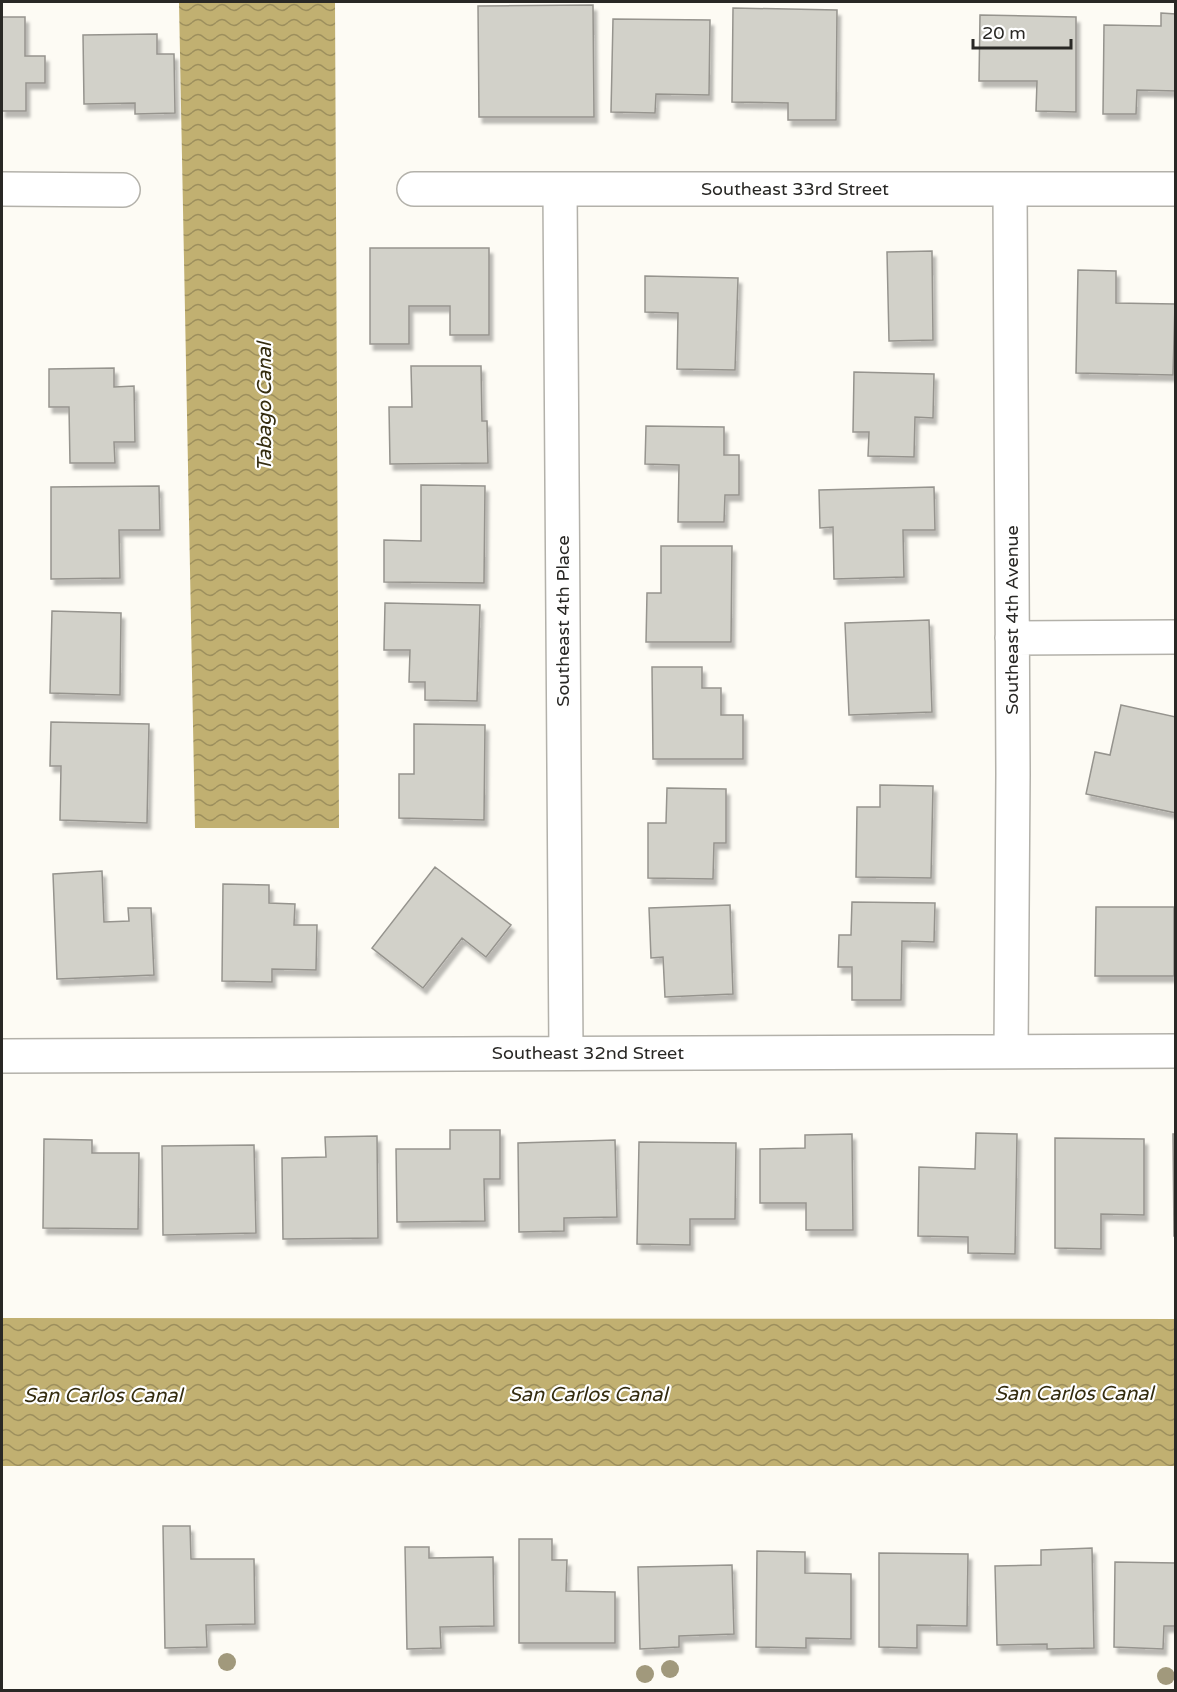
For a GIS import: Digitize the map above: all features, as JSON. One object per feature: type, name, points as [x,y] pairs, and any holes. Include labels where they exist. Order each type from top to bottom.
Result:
[{"type":"street","points":[[2,189],[123,190]]},
{"type":"street","name":"Southeast 33rd Street","points":[[414,189],[1176,189]]},
{"type":"street","name":"Southeast 4th Place","points":[[560,189],[566,1053]]},
{"type":"street","name":"Southeast 4th Avenue","points":[[1010,189],[1011,1051]]},
{"type":"street","points":[[1012,638],[1176,637]]},
{"type":"street","name":"Southeast 32nd Street","points":[[2,1056],[1176,1051]]},
{"type":"water","name":"Tabago Canal","points":[[179,2],[335,2],[339,828],[195,828]]},
{"type":"water","name":"San Carlos Canal","points":[[2,1318],[1175,1319],[1175,1466],[2,1466]]},
{"type":"building","points":[[593,5],[594,117],[479,117],[478,6]]},
{"type":"building","points":[[733,8],[837,10],[836,120],[788,120],[788,103],[732,102]]},
{"type":"building","points":[[1161,13],[1176,14],[1176,91],[1137,90],[1136,114],[1103,114],[1104,25],[1161,26]]},
{"type":"building","points":[[980,15],[1076,17],[1076,112],[1036,111],[1037,81],[979,81]]},
{"type":"building","points":[[2,17],[25,17],[25,56],[45,56],[45,83],[26,83],[26,111],[2,111]]},
{"type":"building","points":[[613,19],[710,20],[709,95],[656,94],[655,113],[611,112]]},
{"type":"building","points":[[157,34],[157,54],[174,54],[175,113],[135,114],[135,103],[84,104],[83,35]]},
{"type":"building","points":[[370,248],[489,248],[489,335],[450,335],[450,306],[409,306],[409,344],[370,344]]},
{"type":"building","points":[[932,251],[933,340],[889,341],[887,252]]},
{"type":"building","points":[[1078,270],[1116,271],[1116,303],[1175,304],[1173,375],[1076,373]]},
{"type":"building","points":[[645,276],[738,278],[735,370],[677,369],[678,313],[645,312]]},
{"type":"building","points":[[411,366],[481,366],[482,421],[487,421],[488,463],[390,464],[389,407],[412,407]]},
{"type":"building","points":[[114,368],[114,387],[134,386],[135,442],[114,442],[115,463],[70,463],[69,407],[49,407],[49,369]]},
{"type":"building","points":[[854,372],[934,374],[933,418],[915,417],[914,457],[868,456],[869,432],[853,432]]},
{"type":"building","points":[[646,426],[724,427],[724,455],[739,455],[739,495],[725,495],[724,522],[678,522],[679,465],[645,464]]},
{"type":"building","points":[[421,485],[485,486],[484,583],[384,582],[384,540],[421,541]]},
{"type":"building","points":[[159,486],[160,530],[119,530],[120,578],[51,579],[51,487]]},
{"type":"building","points":[[934,487],[935,530],[903,530],[904,577],[834,579],[833,527],[820,528],[819,490]]},
{"type":"building","points":[[661,546],[732,546],[731,642],[646,642],[647,593],[661,593]]},
{"type":"building","points":[[385,603],[480,605],[477,701],[425,700],[425,682],[409,682],[410,650],[384,650]]},
{"type":"building","points":[[52,611],[121,613],[120,695],[50,693]]},
{"type":"building","points":[[929,620],[932,712],[849,715],[845,623]]},
{"type":"building","points":[[652,667],[702,667],[702,688],[721,688],[721,715],[743,715],[743,759],[653,759]]},
{"type":"building","points":[[1121,705],[1176,717],[1176,813],[1086,794],[1095,752],[1110,755]]},
{"type":"building","points":[[51,722],[149,724],[147,823],[60,820],[61,766],[50,766]]},
{"type":"building","points":[[414,724],[485,725],[484,820],[399,818],[399,774],[414,774]]},
{"type":"building","points":[[880,785],[933,786],[931,878],[856,877],[857,807],[880,807]]},
{"type":"building","points":[[667,788],[726,789],[726,843],[714,843],[713,879],[648,878],[648,823],[666,823]]},
{"type":"building","points":[[435,867],[511,925],[486,957],[462,938],[423,988],[372,948]]},
{"type":"building","points":[[102,871],[104,922],[129,921],[128,908],[151,908],[154,975],[57,979],[53,874]]},
{"type":"building","points":[[223,884],[269,885],[269,903],[295,904],[294,925],[317,925],[316,970],[272,969],[272,982],[222,981]]},
{"type":"building","points":[[852,902],[935,903],[934,942],[902,941],[901,1000],[852,1000],[852,967],[838,967],[839,935],[851,935]]},
{"type":"building","points":[[730,905],[733,994],[665,997],[663,957],[651,958],[649,908]]},
{"type":"building","points":[[1096,907],[1174,907],[1174,976],[1095,976]]},
{"type":"building","points":[[450,1130],[500,1130],[500,1179],[484,1179],[485,1221],[397,1222],[396,1149],[450,1149]]},
{"type":"building","points":[[976,1133],[1017,1134],[1015,1254],[968,1253],[968,1237],[918,1236],[919,1167],[975,1169]]},
{"type":"building","points":[[852,1134],[853,1230],[806,1230],[806,1203],[760,1203],[760,1149],[805,1148],[805,1135]]},
{"type":"building","points":[[1173,1134],[1176,1134],[1176,1236],[1174,1236]]},
{"type":"building","points":[[377,1136],[378,1238],[283,1239],[282,1158],[326,1157],[325,1137]]},
{"type":"building","points":[[1055,1138],[1144,1139],[1144,1215],[1101,1214],[1101,1249],[1055,1248]]},
{"type":"building","points":[[44,1139],[92,1140],[92,1153],[139,1153],[138,1229],[43,1228]]},
{"type":"building","points":[[615,1140],[617,1217],[564,1218],[564,1231],[519,1232],[518,1143]]},
{"type":"building","points":[[639,1142],[736,1143],[735,1219],[690,1219],[690,1245],[637,1244]]},
{"type":"building","points":[[254,1145],[256,1233],[163,1235],[162,1146]]},
{"type":"building","points":[[163,1526],[190,1526],[191,1559],[254,1559],[255,1624],[206,1625],[207,1647],[165,1648]]},
{"type":"building","points":[[519,1539],[552,1539],[552,1560],[567,1560],[566,1591],[615,1592],[615,1643],[519,1643]]},
{"type":"building","points":[[405,1547],[429,1547],[429,1558],[493,1557],[494,1626],[440,1627],[441,1648],[407,1649]]},
{"type":"building","points":[[1092,1548],[1094,1648],[1047,1649],[1047,1644],[997,1645],[995,1566],[1041,1565],[1041,1550]]},
{"type":"building","points":[[757,1551],[805,1552],[805,1573],[851,1574],[851,1639],[806,1638],[806,1648],[756,1647]]},
{"type":"building","points":[[879,1553],[968,1554],[967,1626],[917,1625],[917,1648],[879,1647]]},
{"type":"building","points":[[1115,1562],[1176,1563],[1176,1626],[1164,1626],[1163,1649],[1114,1647]]},
{"type":"building","points":[[732,1565],[734,1634],[679,1636],[679,1647],[640,1649],[638,1567]]}]
